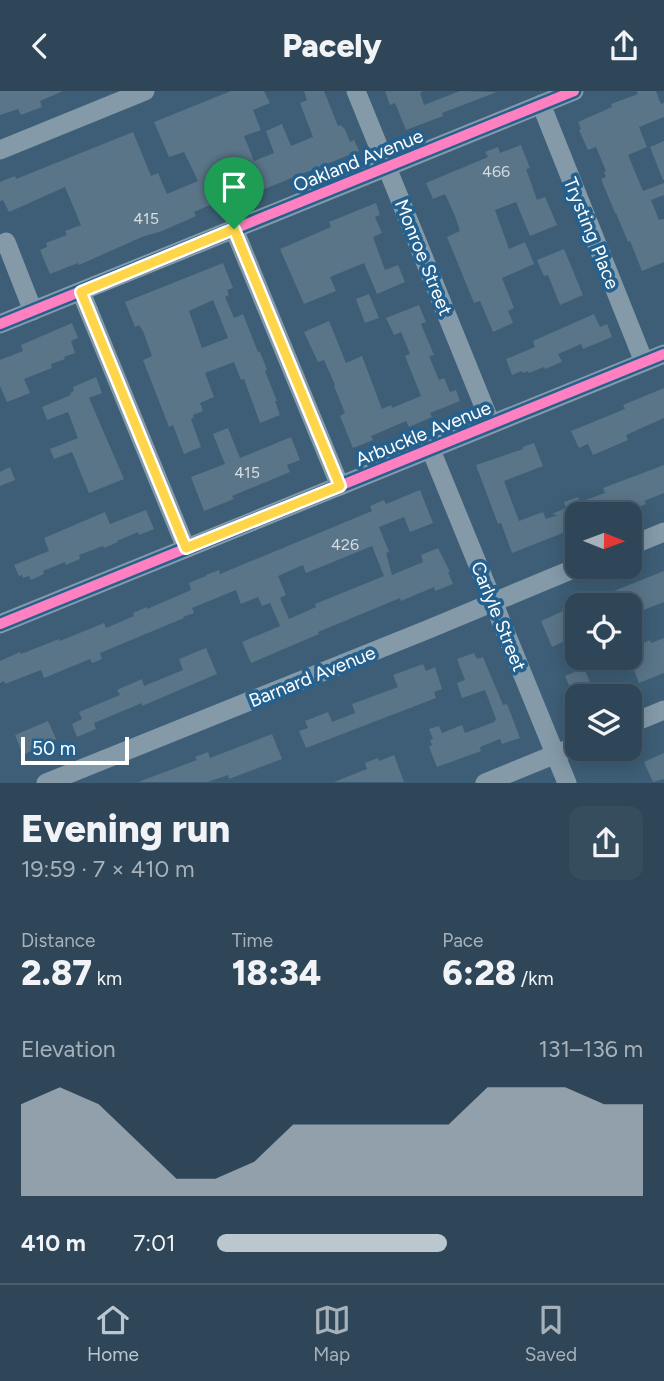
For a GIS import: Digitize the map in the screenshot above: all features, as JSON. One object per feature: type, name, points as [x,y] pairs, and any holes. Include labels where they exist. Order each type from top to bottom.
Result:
[{"type":"street","points":[[0,150],[145,91]]},
{"type":"street","name":"Monroe Street","points":[[356,91],[491,424]]},
{"type":"street","name":"Oakland Avenue","points":[[0,324],[574,91]]},
{"type":"street","name":"Trysting Place","points":[[541,104],[644,362]]},
{"type":"street","points":[[234,229],[340,486]]},
{"type":"street","points":[[6,242],[33,311]]},
{"type":"street","points":[[81,292],[186,548]]},
{"type":"street","name":"Arbuckle Avenue","points":[[0,624],[664,354]]},
{"type":"street","name":"Carlyle Street","points":[[431,450],[567,782]]},
{"type":"street","points":[[642,541],[664,532]]},
{"type":"street","name":"Barnard Avenue","points":[[46,782],[565,572]]},
{"type":"street","points":[[642,719],[664,710]]},
{"type":"street","points":[[485,782],[565,750]]},
{"type":"building","points":[[0,91],[63,91],[40,101],[42,107],[21,115],[18,109],[0,115]]},
{"type":"building","points":[[231,91],[264,91],[270,103],[253,110],[261,130],[244,136],[254,161],[274,153],[266,131],[282,124],[291,146],[313,137],[300,103],[307,100],[304,91],[324,91],[338,126],[344,127],[350,142],[354,140],[359,151],[247,196],[244,190],[194,212],[196,216],[162,231],[50,274],[40,250],[47,247],[46,243],[67,235],[65,231],[81,225],[65,187],[9,212],[3,200],[0,201],[0,182],[15,176],[16,179],[133,132],[151,176],[158,173],[167,194],[198,181],[184,152],[169,157],[154,122]]},
{"type":"building","points":[[385,91],[423,91],[420,93],[424,105],[460,91],[497,92],[406,130],[395,103],[390,105]]},
{"type":"building","points":[[636,91],[656,91],[661,104],[664,103],[664,117],[639,127],[647,147],[628,155],[643,191],[664,183],[664,195],[651,200],[659,220],[664,219],[664,262],[642,271],[601,179],[606,177],[606,171],[596,147],[588,150],[578,122],[612,107],[611,104],[638,94]]},
{"type":"building","points":[[664,141],[664,180],[663,180],[650,147]]},
{"type":"building","points":[[521,145],[530,168],[526,169],[537,200],[545,197],[557,225],[530,236],[516,202],[495,210],[509,249],[525,242],[534,264],[502,278],[514,308],[508,311],[513,323],[493,332],[480,301],[474,303],[447,237],[460,231],[455,216],[445,194],[433,199],[426,183],[488,157],[485,152],[498,147],[500,153]]},
{"type":"building","points":[[376,203],[380,215],[375,217],[382,233],[373,237],[385,270],[398,265],[405,282],[377,294],[364,263],[330,277],[336,291],[304,304],[280,249],[331,227],[329,222]]},
{"type":"building","points":[[564,249],[583,295],[560,305],[548,275],[544,276],[537,260]]},
{"type":"building","points":[[223,263],[233,288],[227,290],[229,295],[225,297],[234,318],[243,314],[267,370],[265,371],[280,415],[260,423],[244,379],[241,380],[234,362],[205,373],[214,397],[200,403],[203,411],[193,415],[191,419],[201,447],[184,454],[173,425],[169,427],[143,360],[152,356],[143,331],[139,325],[135,327],[125,302]],"holes":[[[213,300],[228,338],[202,348],[189,311]]]},
{"type":"building","points":[[369,294],[379,318],[365,323],[356,299]]},
{"type":"building","points":[[419,305],[426,322],[421,324],[434,355],[429,356],[439,380],[444,378],[450,392],[456,390],[460,401],[430,413],[432,417],[409,427],[406,421],[371,436],[373,440],[353,448],[340,416],[345,413],[335,385],[324,360],[318,362],[304,332],[329,321],[346,363],[362,356],[382,409],[391,405],[392,408],[421,396],[405,356],[410,354],[401,332],[394,335],[386,318]]},
{"type":"building","points":[[594,314],[600,327],[607,324],[612,337],[583,349],[581,344],[558,354],[562,362],[545,369],[544,367],[529,373],[522,371],[512,375],[506,359],[535,347],[533,341]]},
{"type":"building","points":[[72,323],[78,338],[71,341],[75,353],[51,364],[52,368],[24,379],[30,393],[7,402],[0,386],[0,360],[23,351],[21,345]]},
{"type":"building","points":[[96,377],[102,393],[89,398],[124,479],[89,493],[72,452],[54,459],[50,449],[78,438],[68,412],[47,420],[42,407],[71,395],[73,387]]},
{"type":"building","points":[[664,388],[664,418],[626,435],[628,440],[593,455],[588,444],[579,448],[571,431],[625,409],[623,405]]},
{"type":"building","points":[[228,428],[240,458],[291,437],[300,460],[287,465],[290,472],[204,511],[191,477],[225,464],[213,434]]},
{"type":"building","points":[[534,443],[543,466],[504,481],[519,521],[543,512],[546,519],[558,515],[552,514],[565,508],[565,532],[512,553],[476,465]]},
{"type":"building","points":[[664,465],[664,493],[644,501],[646,504],[580,502],[605,493],[603,488]]},
{"type":"building","points":[[10,467],[15,480],[0,486],[0,472]]},
{"type":"building","points":[[420,490],[433,523],[410,532],[404,517],[379,527],[389,552],[386,553],[392,575],[423,562],[421,555],[438,548],[453,584],[435,591],[434,587],[401,601],[400,598],[251,663],[242,642],[280,626],[270,603],[262,606],[258,597],[241,604],[236,590],[192,608],[194,613],[184,618],[100,653],[102,659],[92,663],[90,659],[44,678],[41,670],[5,684],[4,681],[0,683],[0,661],[104,623],[106,628],[134,616],[133,613],[191,590],[189,583],[206,575],[219,570],[220,574],[372,511],[370,506],[384,500],[386,504]],"holes":[[[372,546],[384,576],[315,604],[316,607],[289,619],[280,598],[286,595],[278,576],[303,565],[306,573]]]},
{"type":"building","points":[[578,497],[580,502],[565,502],[565,505],[564,502]]},
{"type":"building","points":[[146,510],[154,529],[139,535],[138,532],[104,548],[103,546],[79,555],[80,559],[43,571],[44,574],[31,580],[29,576],[19,576],[14,565],[49,551],[44,538],[105,512],[110,524]]},
{"type":"building","points":[[664,571],[664,602],[642,611],[642,593],[609,593]]},
{"type":"building","points":[[565,608],[565,641],[552,647],[541,621],[563,611]]},
{"type":"building","points":[[664,638],[664,673],[639,683],[634,670],[642,670],[642,644],[650,640],[651,643]]},
{"type":"building","points":[[206,648],[217,674],[94,723],[96,729],[77,737],[72,724],[82,719],[79,712],[120,695],[117,690],[142,679],[144,686],[183,670],[179,659]]},
{"type":"building","points":[[474,653],[477,659],[483,657],[503,705],[507,704],[520,738],[502,744],[500,739],[480,747],[481,751],[437,767],[429,747],[432,745],[430,740],[433,739],[429,729],[439,726],[442,733],[462,725],[465,733],[496,719],[485,690],[462,698],[457,683],[465,680],[457,659]]},
{"type":"building","points":[[423,664],[426,671],[435,667],[442,689],[434,692],[436,698],[306,748],[299,731],[308,728],[305,721],[328,712],[332,722],[355,713],[352,704],[398,687],[393,675]]},
{"type":"building","points":[[585,670],[591,684],[568,684],[565,676]]},
{"type":"building","points":[[48,721],[56,739],[23,755],[15,735]]},
{"type":"building","points":[[272,734],[282,759],[229,779],[228,775],[208,782],[138,782],[197,760],[195,757],[208,752],[210,758]]},
{"type":"building","points":[[664,753],[664,779],[653,782],[644,762]]},
{"type":"building","points":[[394,755],[404,782],[334,782],[367,769],[365,763]]},
{"type":"cycle path","points":[[0,324],[574,91]]},
{"type":"cycle path","points":[[0,624],[664,354]]},
{"type":"route","points":[[234,229],[340,486],[186,548],[81,292],[234,229]]}]
